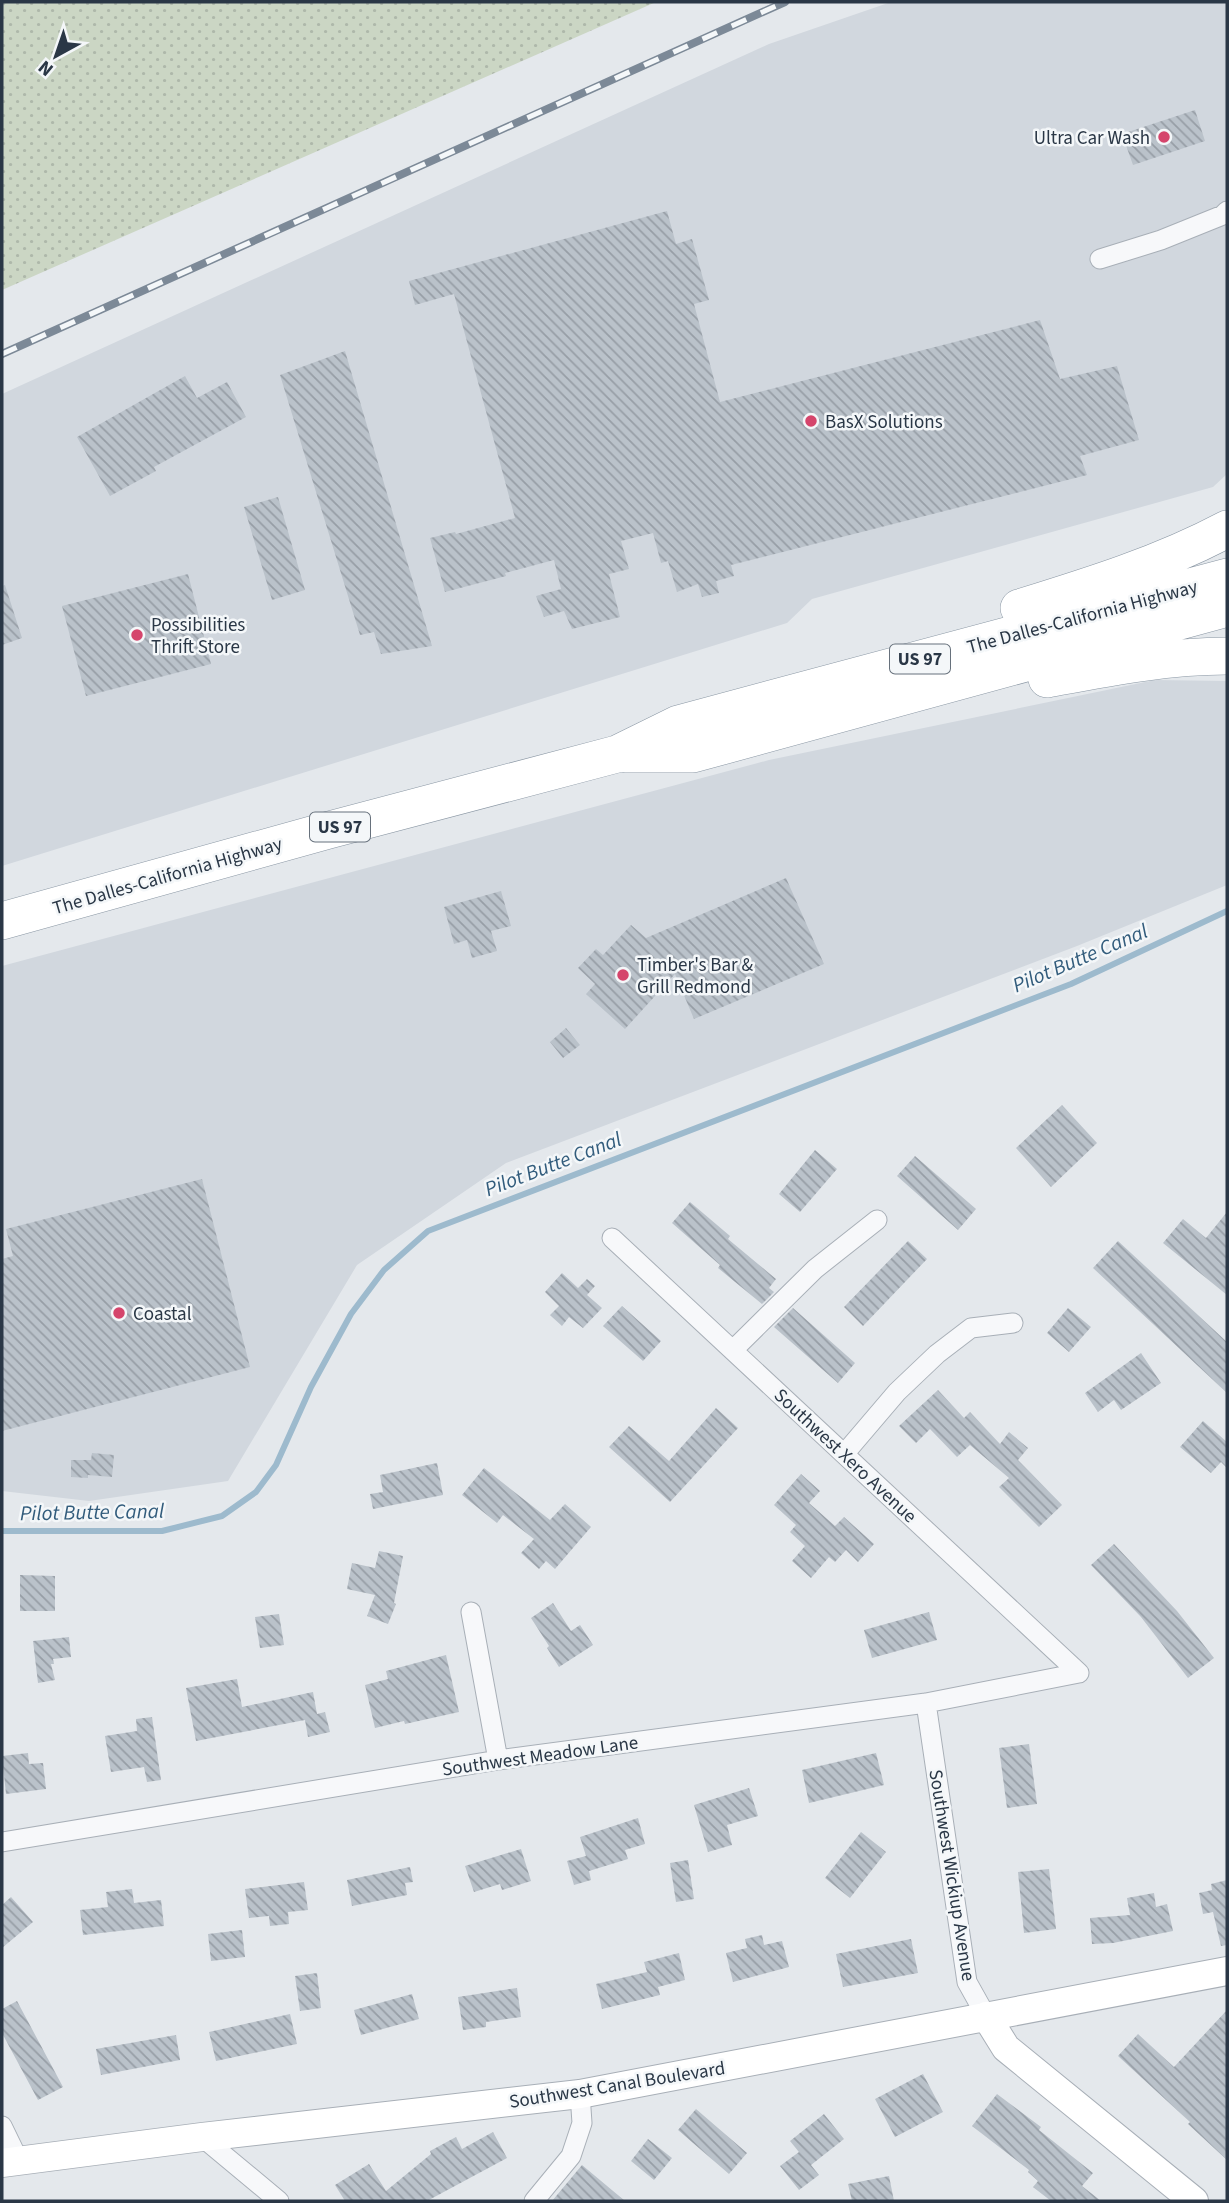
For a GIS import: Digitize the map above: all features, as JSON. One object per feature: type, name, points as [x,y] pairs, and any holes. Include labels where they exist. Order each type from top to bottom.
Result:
[{"type":"highway","points":[[755,704],[839,663],[1093,585],[1189,549],[1227,529]]},
{"type":"highway","name":"The Dalles-California Highway","points":[[2,921],[617,754],[678,724],[1227,577]]},
{"type":"highway","name":"The Dalles-California Highway","points":[[617,754],[693,754],[1227,608]]},
{"type":"highway","points":[[930,688],[1013,685],[1132,664],[1227,656]]},
{"type":"main road","name":"Southwest Canal Boulevard","points":[[11,2162],[202,2137],[580,2094],[1227,1971]]},
{"type":"main road","name":"Southwest Wickiup Avenue","points":[[986,2015],[1006,2048],[1194,2201]]},
{"type":"street","points":[[1100,259],[1161,240],[1227,211]]},
{"type":"street","points":[[733,1350],[815,1269],[877,1220]]},
{"type":"street","name":"Southwest Xero Avenue","points":[[612,1238],[1079,1674]]},
{"type":"street","points":[[845,1453],[897,1392],[937,1354],[971,1328],[1013,1323]]},
{"type":"street","points":[[471,1612],[498,1759]]},
{"type":"street","name":"Southwest Meadow Lane","points":[[2,1842],[498,1759],[926,1703],[1079,1674]]},
{"type":"street","name":"Southwest Wickiup Avenue","points":[[926,1703],[967,1982],[986,2015]]},
{"type":"street","points":[[534,2201],[571,2156],[582,2123],[580,2094]]},
{"type":"street","points":[[2,2126],[11,2162]]},
{"type":"street","points":[[202,2137],[279,2201]]},
{"type":"shaded area","points":[[891,2],[1227,2],[1227,474],[1213,487],[812,599],[787,623],[2,866],[2,394],[769,44]]},
{"type":"shaded area","points":[[1155,680],[1227,681],[1227,885],[1077,946],[506,1163],[357,1265],[228,1481],[89,1501],[2,1491],[2,966],[769,760]]},
{"type":"green space","points":[[2,2],[656,2],[2,290]]},
{"type":"building","name":"Ultra Car Wash","points":[[1195,110],[1205,141],[1133,165],[1122,134]]},
{"type":"building","name":"BasX Solutions","points":[[667,211],[676,244],[692,239],[709,300],[694,304],[720,402],[1040,320],[1060,379],[1117,366],[1139,440],[1080,456],[1087,475],[731,565],[734,576],[716,581],[719,593],[702,597],[698,584],[677,592],[668,561],[661,563],[653,533],[621,541],[629,569],[609,574],[620,617],[572,629],[564,611],[544,617],[536,596],[561,589],[554,560],[445,592],[430,538],[515,518],[454,294],[415,305],[409,281]]},
{"type":"building","points":[[345,351],[432,646],[381,654],[374,632],[360,635],[280,375]]},
{"type":"building","points":[[185,376],[197,398],[227,382],[246,417],[154,467],[156,471],[110,496],[77,437]]},
{"type":"building","points":[[278,497],[305,590],[272,600],[244,507]]},
{"type":"building","name":"Possibilities Thrift Store","points":[[188,574],[211,664],[86,696],[62,606]]},
{"type":"building","points":[[5,585],[22,638],[2,645],[2,586]]},
{"type":"building","points":[[786,878],[824,964],[694,1019],[675,974],[625,1029],[586,994],[595,984],[578,968],[596,949],[603,955],[631,925],[646,938]]},
{"type":"building","points":[[501,891],[511,926],[491,931],[497,951],[472,958],[467,940],[454,944],[444,907]]},
{"type":"building","points":[[566,1028],[580,1045],[563,1058],[550,1042]]},
{"type":"building","points":[[1062,1105],[1097,1143],[1051,1187],[1016,1148]]},
{"type":"building","points":[[815,1150],[837,1169],[800,1212],[779,1194]]},
{"type":"building","points":[[915,1156],[976,1209],[958,1230],[897,1176]]},
{"type":"building","name":"Coastal","points":[[202,1179],[250,1367],[2,1431],[2,1259],[13,1256],[6,1229]]},
{"type":"building","points":[[690,1202],[730,1236],[728,1239],[776,1279],[769,1288],[774,1292],[762,1304],[718,1268],[720,1265],[672,1223]]},
{"type":"building","points":[[1227,1212],[1227,1295],[1163,1243],[1183,1219],[1206,1238]]},
{"type":"building","points":[[908,1241],[927,1259],[863,1326],[844,1307]]},
{"type":"building","points":[[1118,1241],[1227,1342],[1227,1393],[1093,1268]]},
{"type":"building","points":[[562,1273],[578,1288],[587,1279],[595,1286],[587,1295],[602,1308],[583,1328],[569,1317],[562,1326],[550,1315],[559,1306],[545,1292]]},
{"type":"building","points":[[622,1306],[661,1341],[643,1361],[603,1326]]},
{"type":"building","points":[[793,1308],[855,1363],[838,1383],[774,1327]]},
{"type":"building","points":[[1068,1308],[1091,1327],[1069,1352],[1047,1333]]},
{"type":"building","points":[[1141,1353],[1161,1383],[1121,1410],[1114,1400],[1098,1412],[1085,1393]]},
{"type":"building","points":[[938,1390],[964,1418],[970,1412],[1000,1444],[1009,1432],[1028,1448],[1018,1460],[1062,1505],[1039,1527],[999,1487],[1009,1478],[970,1445],[957,1457],[930,1429],[916,1443],[899,1426]]},
{"type":"building","points":[[716,1408],[738,1428],[670,1502],[609,1447],[629,1426],[669,1461]]},
{"type":"building","points":[[1203,1421],[1227,1442],[1227,1468],[1221,1462],[1211,1473],[1180,1447]]},
{"type":"building","points":[[92,1453],[114,1455],[112,1477],[71,1477],[71,1460],[91,1460]]},
{"type":"building","points":[[437,1463],[443,1495],[373,1509],[370,1494],[383,1492],[380,1475]]},
{"type":"building","points":[[484,1468],[550,1520],[565,1504],[591,1527],[555,1569],[546,1561],[539,1569],[521,1553],[534,1539],[503,1515],[497,1523],[462,1495]]},
{"type":"building","points":[[801,1474],[820,1491],[809,1503],[835,1526],[844,1517],[874,1544],[858,1562],[846,1550],[835,1562],[829,1557],[811,1578],[792,1561],[805,1546],[790,1532],[796,1525],[774,1505]]},
{"type":"building","points":[[1114,1544],[1177,1611],[1214,1658],[1188,1678],[1141,1617],[1091,1565]]},
{"type":"building","points":[[379,1551],[403,1556],[394,1603],[396,1604],[388,1624],[367,1616],[375,1595],[347,1589],[352,1563],[375,1568]]},
{"type":"building","points":[[20,1575],[55,1576],[55,1611],[20,1611]]},
{"type":"building","points":[[553,1603],[571,1631],[580,1625],[593,1645],[559,1667],[531,1618]]},
{"type":"building","points":[[929,1612],[937,1640],[872,1658],[864,1630]]},
{"type":"building","points":[[279,1614],[284,1645],[260,1648],[255,1617]]},
{"type":"building","points":[[69,1637],[71,1657],[53,1659],[54,1664],[51,1664],[55,1680],[38,1683],[33,1641]]},
{"type":"building","points":[[446,1655],[459,1712],[375,1728],[365,1685],[388,1679],[386,1671]]},
{"type":"building","points":[[237,1679],[242,1707],[313,1692],[317,1714],[325,1712],[330,1732],[308,1737],[305,1720],[196,1741],[186,1688]]},
{"type":"building","points":[[152,1717],[161,1780],[147,1782],[144,1767],[111,1772],[105,1736],[137,1731],[136,1719]]},
{"type":"building","points":[[1029,1744],[1037,1804],[1007,1808],[999,1748]]},
{"type":"building","points":[[28,1753],[29,1764],[43,1763],[46,1789],[6,1794],[2,1756]]},
{"type":"building","points":[[876,1753],[884,1785],[809,1803],[802,1770]]},
{"type":"building","points":[[749,1788],[758,1816],[727,1825],[732,1845],[708,1852],[694,1805]]},
{"type":"building","points":[[638,1818],[645,1844],[625,1850],[628,1859],[589,1871],[591,1880],[574,1885],[567,1861],[586,1856],[580,1837]]},
{"type":"building","points":[[861,1832],[886,1852],[850,1898],[825,1878]]},
{"type":"building","points":[[521,1849],[531,1881],[502,1890],[500,1884],[474,1892],[465,1866]]},
{"type":"building","points":[[688,1860],[694,1899],[676,1902],[670,1863]]},
{"type":"building","points":[[410,1867],[413,1882],[405,1883],[407,1895],[352,1906],[347,1880]]},
{"type":"building","points":[[1049,1869],[1056,1929],[1024,1933],[1018,1872]]},
{"type":"building","points":[[1227,1880],[1227,1945],[1221,1946],[1213,1912],[1203,1914],[1199,1893],[1212,1890],[1211,1884]]},
{"type":"building","points":[[304,1882],[308,1910],[288,1912],[289,1924],[270,1926],[269,1916],[249,1918],[245,1889]]},
{"type":"building","points":[[132,1889],[134,1903],[161,1900],[164,1926],[83,1935],[80,1910],[108,1907],[106,1892]]},
{"type":"building","points":[[1154,1893],[1156,1907],[1167,1904],[1173,1931],[1113,1943],[1092,1944],[1090,1918],[1130,1915],[1127,1898]]},
{"type":"building","points":[[11,1897],[33,1922],[2,1948],[2,1905]]},
{"type":"building","points":[[242,1930],[245,1957],[211,1961],[208,1934]]},
{"type":"building","points":[[762,1935],[764,1945],[782,1941],[789,1967],[733,1982],[726,1953],[747,1948],[745,1939]]},
{"type":"building","points":[[911,1939],[918,1973],[843,1987],[836,1954]]},
{"type":"building","points":[[679,1953],[685,1980],[658,1987],[660,1995],[602,2009],[596,1984],[647,1972],[644,1962]]},
{"type":"building","points":[[317,1973],[321,2008],[300,2011],[295,1976]]},
{"type":"building","points":[[517,1988],[521,2017],[486,2022],[486,2027],[463,2030],[458,1997]]},
{"type":"building","points":[[412,1994],[419,2019],[361,2035],[354,2010]]},
{"type":"building","points":[[17,2001],[63,2087],[38,2100],[2,2033],[2,2009]]},
{"type":"building","points":[[1227,2010],[1227,2160],[1118,2056],[1138,2034],[1174,2067]]},
{"type":"building","points":[[290,2014],[297,2044],[216,2061],[209,2032]]},
{"type":"building","points":[[176,2035],[180,2060],[101,2075],[96,2049]]},
{"type":"building","points":[[923,2074],[943,2112],[895,2137],[875,2099]]},
{"type":"building","points":[[997,2094],[1041,2127],[1039,2130],[1093,2173],[1082,2186],[1101,2201],[1051,2201],[1033,2187],[1038,2181],[1029,2170],[972,2126]]},
{"type":"building","points":[[696,2109],[747,2153],[729,2174],[678,2130]]},
{"type":"building","points":[[824,2114],[844,2139],[811,2165],[819,2175],[799,2190],[780,2166],[799,2152],[790,2141]]},
{"type":"building","points":[[493,2132],[507,2158],[427,2201],[345,2201],[335,2185],[369,2164],[386,2191],[431,2154],[430,2151],[456,2137],[462,2149]]},
{"type":"building","points":[[648,2139],[672,2158],[654,2180],[631,2161]]},
{"type":"building","points":[[582,2165],[625,2201],[552,2201]]},
{"type":"building","points":[[889,2176],[894,2201],[852,2201],[848,2184]]},
{"type":"waterway","name":"Pilot Butte Canal","points":[[2,1531],[162,1531],[222,1516],[256,1492],[276,1465],[311,1387],[351,1314],[384,1270],[428,1231],[1071,984],[1227,911]]},
{"type":"railway","points":[[2,354],[785,2]]},
{"type":"place","name":"Ultra Car Wash","points":[[1164,137]]},
{"type":"place","name":"BasX Solutions","points":[[811,421]]},
{"type":"place","name":"Possibilities Thrift Store","points":[[137,635]]},
{"type":"place","name":"Timber's Bar & Grill Redmond","points":[[623,975]]},
{"type":"place","name":"Coastal","points":[[119,1313]]}]
